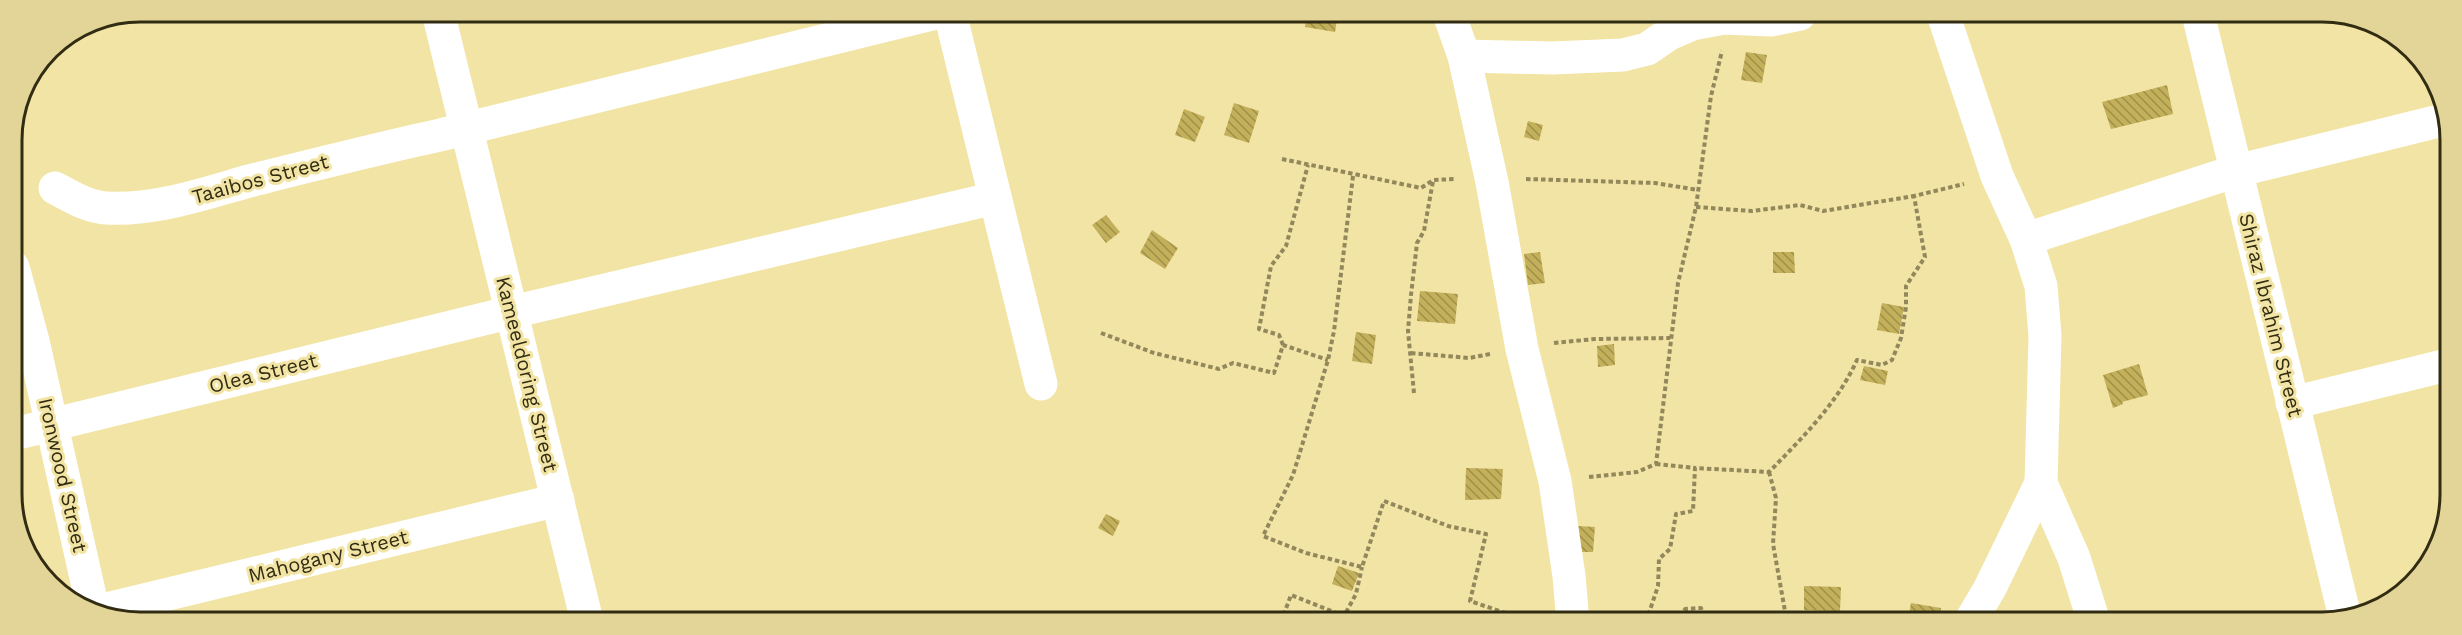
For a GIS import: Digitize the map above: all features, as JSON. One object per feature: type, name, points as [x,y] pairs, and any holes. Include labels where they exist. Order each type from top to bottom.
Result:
[{"type":"street","name":"Kameeldoring Street","points":[[440,22],[585,612]]},
{"type":"street","name":"Taaibos Street","points":[[55,188],[81,201],[103,208],[136,207],[176,201],[372,149],[467,128],[899,22]]},
{"type":"street","points":[[952,22],[1041,384]]},
{"type":"street","points":[[1452,22],[1464,56],[1492,182],[1522,349],[1555,481],[1572,612]]},
{"type":"street","points":[[1464,56],[1552,58],[1623,56],[1647,49],[1680,28],[1706,22]]},
{"type":"street","points":[[1946,22],[1997,176],[2026,239],[2041,286],[2043,306],[2041,483],[1976,612]]},
{"type":"street","name":"Shiraz Ibrahim Street","points":[[2200,22],[2343,610]]},
{"type":"street","points":[[2026,239],[2236,171],[2438,121]]},
{"type":"street","name":"Olea Street","points":[[22,432],[512,312],[995,198]]},
{"type":"street","name":"Ironwood Street","points":[[23,302],[91,601]]},
{"type":"street","points":[[2292,403],[2440,367]]},
{"type":"street","points":[[2041,483],[2074,558],[2091,612]]},
{"type":"street","name":"Mahogany Street","points":[[110,608],[558,500]]},
{"type":"path","points":[[1656,464],[1678,284],[1696,207],[1711,96],[1721,62],[1724,22]]},
{"type":"path","points":[[1282,159],[1353,176],[1421,188],[1433,180],[1444,178],[1492,182],[1512,179],[1591,180],[1654,183],[1698,190]]},
{"type":"path","points":[[1101,333],[1154,353],[1219,369],[1233,363],[1274,373],[1283,345],[1279,335],[1259,329],[1271,266],[1286,246],[1308,165]]},
{"type":"path","points":[[1353,176],[1334,331],[1328,360],[1293,475],[1263,536],[1306,553],[1362,567]]},
{"type":"path","points":[[1696,207],[1752,211],[1800,206],[1823,211],[1914,196],[1997,176]]},
{"type":"path","points":[[1414,393],[1408,330],[1417,243],[1424,231],[1433,180]]},
{"type":"path","points":[[1769,472],[1833,402],[1848,381],[1857,360],[1882,365],[1892,360],[1901,338],[1906,307],[1906,286],[1925,257],[1914,196]]},
{"type":"path","points":[[1411,353],[1468,358],[1550,343],[1595,339],[1670,338]]},
{"type":"path","points":[[1283,345],[1328,360]]},
{"type":"path","points":[[1555,481],[1637,472],[1656,464],[1769,472]]},
{"type":"path","points":[[1650,612],[1658,586],[1659,559],[1670,549],[1676,514],[1693,512],[1695,468]]},
{"type":"path","points":[[1769,472],[1776,498],[1773,544],[1785,612]]},
{"type":"path","points":[[1346,612],[1356,594],[1362,567],[1384,501],[1448,526],[1486,534],[1470,601],[1498,612]]},
{"type":"path","points":[[1285,612],[1292,595],[1334,612]]},
{"type":"path","points":[[1683,612],[1684,609],[1701,608],[1702,612]]},
{"type":"building","points":[[1306,22],[1337,22],[1335,32],[1305,27]]},
{"type":"building","points":[[1746,52],[1767,55],[1762,83],[1741,80]]},
{"type":"building","points":[[2167,85],[2173,114],[2111,129],[2102,102]]},
{"type":"building","points":[[1234,103],[1259,111],[1249,143],[1224,135]]},
{"type":"building","points":[[1184,109],[1205,117],[1195,142],[1175,135]]},
{"type":"building","points":[[1528,121],[1543,125],[1539,141],[1524,137]]},
{"type":"building","points":[[1106,215],[1120,232],[1106,243],[1092,225]]},
{"type":"building","points":[[1152,230],[1178,248],[1165,269],[1140,253]]},
{"type":"building","points":[[1540,252],[1545,283],[1528,285],[1524,254]]},
{"type":"building","points":[[1773,252],[1794,252],[1795,273],[1773,273]]},
{"type":"building","points":[[1420,291],[1458,294],[1455,324],[1417,321]]},
{"type":"building","points":[[1882,303],[1904,307],[1899,334],[1877,330]]},
{"type":"building","points":[[1356,332],[1376,335],[1372,364],[1352,361]]},
{"type":"building","points":[[1614,344],[1615,365],[1598,367],[1597,346]]},
{"type":"building","points":[[2139,364],[2148,395],[2122,402],[2123,404],[2113,408],[2103,375]]},
{"type":"building","points":[[1864,366],[1888,371],[1885,385],[1860,380]]},
{"type":"building","points":[[1466,468],[1503,469],[1501,499],[1465,500]]},
{"type":"building","points":[[1106,514],[1120,521],[1113,536],[1098,528]]},
{"type":"building","points":[[1578,526],[1595,527],[1593,552],[1576,552]]},
{"type":"building","points":[[1338,566],[1359,573],[1352,591],[1332,584]]},
{"type":"building","points":[[1804,586],[1841,587],[1840,611],[1804,610]]},
{"type":"building","points":[[1911,603],[1941,608],[1940,612],[1909,612]]}]
